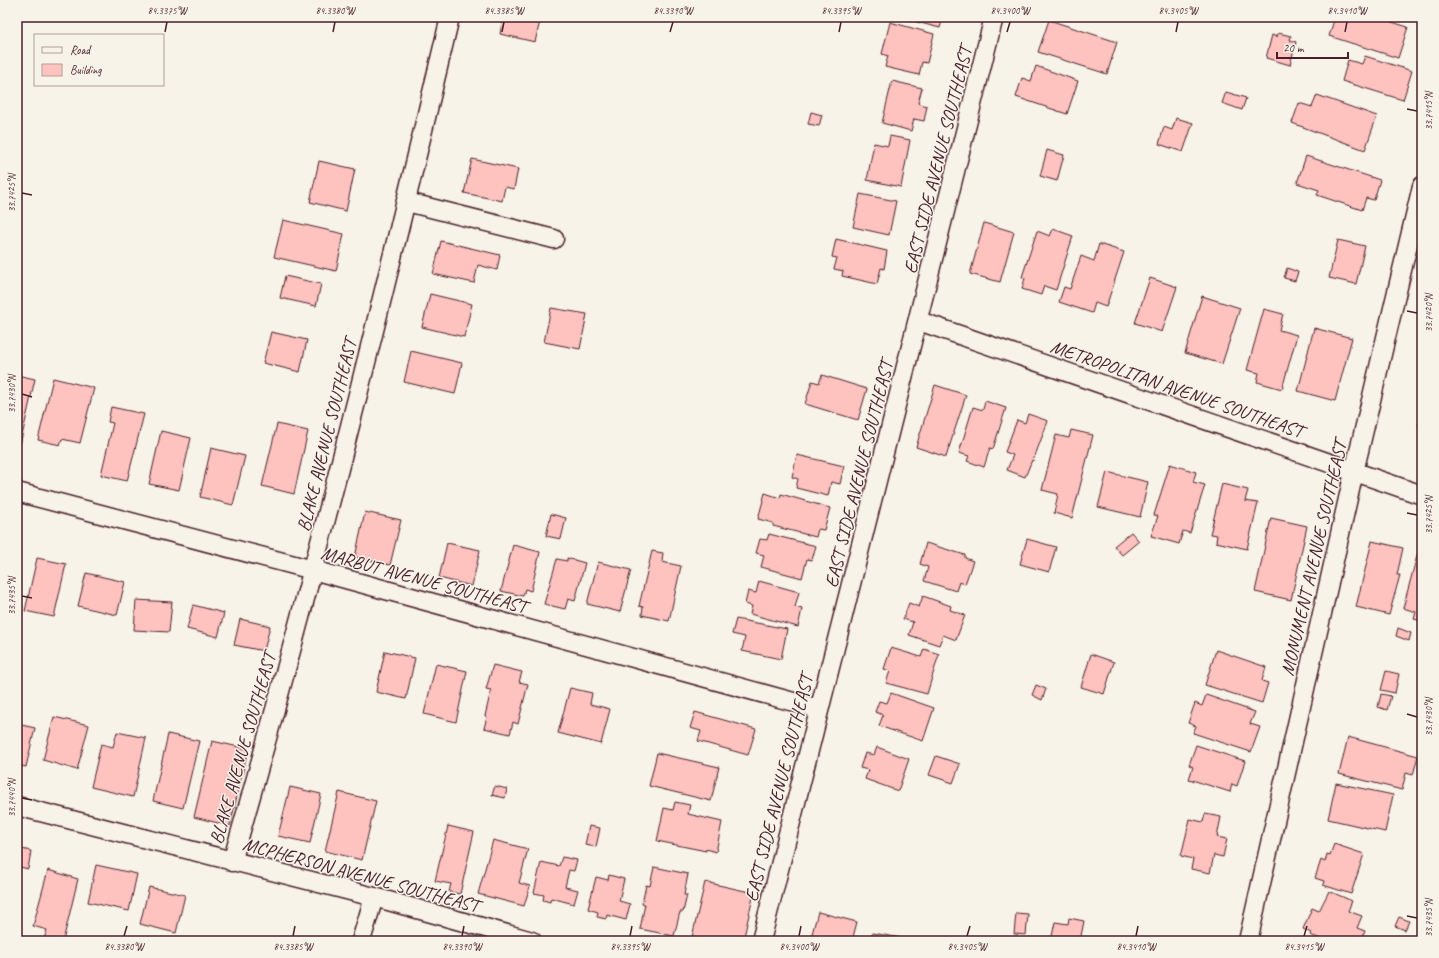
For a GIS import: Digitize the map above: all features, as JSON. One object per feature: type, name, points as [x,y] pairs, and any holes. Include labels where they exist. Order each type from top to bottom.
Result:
[{"type":"street","name":"BLAKE AVENUE SOUTHEAST","points":[[232,862],[313,570],[406,202],[450,17]]},
{"type":"street","name":"EAST SIDE AVENUE SOUTHEAST","points":[[762,941],[819,709],[994,17]]},
{"type":"street","name":"MONUMENT AVENUE SOUTHEAST","points":[[1248,941],[1354,472],[1422,186]]},
{"type":"street","points":[[406,202],[554,239]]},
{"type":"street","name":"METROPOLITAN AVENUE SOUTHEAST","points":[[918,321],[1422,495]]},
{"type":"street","name":"MARBUT AVENUE SOUTHEAST","points":[[17,492],[313,570],[819,709]]},
{"type":"street","name":"MCPHERSON AVENUE SOUTHEAST","points":[[17,806],[374,897],[532,941]]},
{"type":"street","points":[[361,941],[374,897]]},
{"type":"building","points":[[503,17],[541,17],[535,42],[500,34]]},
{"type":"building","points":[[910,17],[943,17],[940,28],[909,20]]},
{"type":"building","points":[[1335,17],[1376,17],[1408,27],[1398,58],[1329,36]]},
{"type":"building","points":[[1049,20],[1117,42],[1107,74],[1038,52]]},
{"type":"building","points":[[890,22],[934,34],[927,63],[922,62],[919,75],[885,67],[888,56],[882,54]]},
{"type":"building","points":[[1278,33],[1291,36],[1290,40],[1296,42],[1290,65],[1266,58],[1272,35],[1277,37]]},
{"type":"building","points":[[1365,56],[1412,71],[1403,100],[1342,81],[1348,60],[1362,64]]},
{"type":"building","points":[[1036,66],[1078,81],[1067,114],[1016,97],[1022,78],[1031,81]]},
{"type":"building","points":[[892,81],[922,88],[918,103],[927,106],[924,121],[914,119],[911,131],[882,123]]},
{"type":"building","points":[[1226,92],[1246,98],[1242,110],[1222,103]]},
{"type":"building","points":[[1317,95],[1377,116],[1365,150],[1292,123],[1299,103],[1312,107]]},
{"type":"building","points":[[811,112],[822,115],[819,126],[808,124]]},
{"type":"building","points":[[1176,118],[1193,123],[1183,152],[1159,144],[1164,127],[1172,130]]},
{"type":"building","points":[[890,136],[910,140],[901,187],[867,180],[874,143],[888,146]]},
{"type":"building","points":[[1047,150],[1064,155],[1057,181],[1040,176]]},
{"type":"building","points":[[1306,156],[1380,180],[1374,200],[1366,198],[1362,210],[1317,195],[1319,190],[1297,183]]},
{"type":"building","points":[[472,159],[518,169],[514,189],[505,187],[502,201],[464,193]]},
{"type":"building","points":[[319,161],[355,169],[346,211],[310,202]]},
{"type":"building","points":[[860,194],[896,201],[889,235],[853,227]]},
{"type":"building","points":[[283,220],[344,234],[336,271],[274,257]]},
{"type":"building","points":[[984,223],[1014,232],[1000,282],[970,274]]},
{"type":"building","points":[[1053,229],[1073,236],[1056,290],[1044,286],[1041,295],[1022,289],[1025,278],[1022,277],[1037,231],[1050,236]]},
{"type":"building","points":[[836,239],[887,251],[884,269],[881,268],[877,284],[842,276],[843,271],[834,269],[837,258],[832,257]]},
{"type":"building","points":[[1338,240],[1365,246],[1356,284],[1329,278]]},
{"type":"building","points":[[441,241],[500,255],[497,270],[478,265],[474,283],[433,274]]},
{"type":"building","points":[[1099,244],[1124,252],[1106,307],[1095,303],[1092,313],[1059,302],[1064,287],[1070,289],[1081,256],[1094,261]]},
{"type":"building","points":[[1287,268],[1298,272],[1295,281],[1284,278]]},
{"type":"building","points":[[285,276],[321,284],[316,306],[280,298]]},
{"type":"building","points":[[1150,278],[1177,287],[1162,332],[1135,323]]},
{"type":"building","points":[[430,294],[472,304],[464,337],[422,327]]},
{"type":"building","points":[[1202,296],[1240,308],[1222,364],[1185,353]]},
{"type":"building","points":[[551,308],[587,314],[580,349],[544,342]]},
{"type":"building","points":[[1264,309],[1283,314],[1279,330],[1297,335],[1282,389],[1257,382],[1259,373],[1247,370]]},
{"type":"building","points":[[1314,328],[1352,338],[1335,401],[1298,391]]},
{"type":"building","points":[[271,332],[307,340],[300,372],[263,363]]},
{"type":"building","points":[[411,351],[462,363],[455,394],[404,382]]},
{"type":"building","points":[[17,375],[35,379],[20,445],[17,444]]},
{"type":"building","points":[[822,375],[867,389],[858,420],[805,404],[812,381],[819,383]]},
{"type":"building","points":[[53,378],[94,388],[80,443],[62,439],[60,445],[38,440]]},
{"type":"building","points":[[935,385],[966,395],[946,457],[916,447]]},
{"type":"building","points":[[985,401],[1006,408],[993,449],[990,448],[984,467],[967,461],[969,456],[959,453],[973,407],[983,410]]},
{"type":"building","points":[[111,407],[144,414],[127,481],[101,475],[113,423],[108,422]]},
{"type":"building","points":[[1028,414],[1048,421],[1033,461],[1032,460],[1025,477],[1007,470],[1013,455],[1005,452],[1017,420],[1025,423]]},
{"type":"building","points":[[1422,414],[1422,427],[1418,426]]},
{"type":"building","points":[[277,424],[308,431],[294,494],[262,486]]},
{"type":"building","points":[[1071,430],[1093,435],[1072,518],[1054,513],[1058,494],[1042,490],[1056,435],[1069,438]]},
{"type":"building","points":[[161,431],[191,438],[179,490],[149,484]]},
{"type":"building","points":[[211,448],[245,456],[233,505],[200,497]]},
{"type":"building","points":[[797,455],[844,466],[840,484],[831,482],[828,496],[796,488],[798,479],[792,477]]},
{"type":"building","points":[[1170,464],[1196,472],[1193,482],[1205,485],[1190,533],[1183,531],[1179,544],[1151,536],[1158,516],[1154,515]]},
{"type":"building","points":[[1107,472],[1148,482],[1140,517],[1098,507]]},
{"type":"building","points":[[1222,484],[1248,490],[1245,501],[1258,503],[1247,549],[1216,542],[1217,535],[1210,534]]},
{"type":"building","points":[[765,493],[780,498],[781,494],[830,508],[824,530],[818,529],[816,537],[773,526],[773,523],[758,519]]},
{"type":"building","points":[[365,512],[401,520],[390,565],[355,557]]},
{"type":"building","points":[[551,514],[566,518],[561,539],[546,536]]},
{"type":"building","points":[[1271,518],[1307,526],[1291,600],[1255,592]]},
{"type":"building","points":[[1131,532],[1139,541],[1122,555],[1114,546]]},
{"type":"building","points":[[769,534],[816,546],[812,560],[807,559],[802,578],[761,567],[764,555],[756,553],[760,539],[767,540]]},
{"type":"building","points":[[1027,539],[1056,547],[1049,572],[1020,564]]},
{"type":"building","points":[[1372,541],[1403,548],[1397,575],[1400,575],[1389,615],[1356,607]]},
{"type":"building","points":[[447,543],[480,550],[472,586],[439,578]]},
{"type":"building","points":[[926,543],[965,555],[965,558],[973,561],[965,584],[959,582],[956,591],[924,581],[928,567],[920,564]]},
{"type":"building","points":[[513,545],[540,552],[531,591],[525,589],[523,596],[501,591]]},
{"type":"building","points":[[652,551],[663,553],[662,562],[681,566],[669,621],[642,615],[643,607],[639,606]]},
{"type":"building","points":[[1418,552],[1422,553],[1422,621],[1414,619],[1416,612],[1403,608]]},
{"type":"building","points":[[37,558],[66,564],[54,617],[25,611]]},
{"type":"building","points":[[567,558],[585,563],[575,601],[568,599],[565,609],[544,604],[557,559],[567,561]]},
{"type":"building","points":[[598,562],[631,570],[620,612],[587,604]]},
{"type":"building","points":[[86,573],[125,582],[117,615],[78,606]]},
{"type":"building","points":[[759,581],[799,592],[795,607],[802,609],[798,627],[750,614],[752,606],[745,604],[748,591],[756,593]]},
{"type":"building","points":[[923,596],[951,606],[950,610],[965,615],[956,640],[943,635],[939,645],[909,635],[913,622],[903,619],[909,603],[919,607]]},
{"type":"building","points":[[136,600],[172,602],[169,632],[134,630]]},
{"type":"building","points":[[193,605],[224,613],[218,637],[187,629]]},
{"type":"building","points":[[240,619],[270,626],[264,651],[234,645]]},
{"type":"building","points":[[736,619],[787,629],[781,659],[742,651],[745,637],[732,634]]},
{"type":"building","points":[[1398,628],[1411,633],[1409,641],[1396,636]]},
{"type":"building","points":[[891,648],[921,657],[924,649],[939,654],[927,694],[886,683],[890,671],[884,669]]},
{"type":"building","points":[[1216,650],[1266,667],[1262,681],[1268,683],[1262,703],[1205,685]]},
{"type":"building","points":[[385,651],[415,658],[406,699],[376,692]]},
{"type":"building","points":[[1091,654],[1114,662],[1104,694],[1081,687]]},
{"type":"building","points":[[436,664],[467,671],[456,722],[424,714]]},
{"type":"building","points":[[493,665],[522,672],[519,682],[528,684],[518,724],[513,722],[510,734],[484,728],[491,690],[486,689]]},
{"type":"building","points":[[1386,671],[1399,674],[1395,693],[1381,690]]},
{"type":"building","points":[[1036,685],[1046,689],[1042,700],[1032,695]]},
{"type":"building","points":[[570,688],[592,693],[590,704],[610,709],[601,744],[558,733]]},
{"type":"building","points":[[891,693],[934,708],[923,741],[879,726],[883,715],[875,712],[879,701],[887,703]]},
{"type":"building","points":[[1381,694],[1391,696],[1387,710],[1378,707]]},
{"type":"building","points":[[1206,695],[1255,712],[1250,724],[1260,727],[1251,752],[1193,733],[1196,726],[1188,723],[1195,703],[1202,706]]},
{"type":"building","points":[[695,712],[756,729],[748,755],[698,741],[701,731],[690,728]]},
{"type":"building","points":[[54,717],[89,725],[77,770],[43,760]]},
{"type":"building","points":[[17,724],[35,728],[26,767],[17,765]]},
{"type":"building","points":[[117,732],[146,738],[133,797],[91,787],[101,744],[113,747]]},
{"type":"building","points":[[168,734],[199,741],[183,808],[153,801]]},
{"type":"building","points":[[1348,737],[1418,756],[1413,775],[1406,773],[1402,790],[1339,774]]},
{"type":"building","points":[[212,741],[248,749],[230,826],[194,817]]},
{"type":"building","points":[[1196,745],[1245,761],[1237,786],[1232,784],[1230,792],[1189,779],[1193,767],[1189,765]]},
{"type":"building","points":[[877,747],[909,759],[898,791],[865,779],[868,770],[860,768],[865,753],[874,755]]},
{"type":"building","points":[[657,753],[719,767],[711,801],[649,786]]},
{"type":"building","points":[[936,756],[960,764],[953,783],[929,775]]},
{"type":"building","points":[[1336,783],[1393,795],[1385,832],[1328,819]]},
{"type":"building","points":[[495,786],[507,789],[505,798],[492,795]]},
{"type":"building","points":[[290,787],[321,794],[310,843],[278,836]]},
{"type":"building","points":[[339,792],[376,801],[362,860],[325,851]]},
{"type":"building","points":[[675,802],[690,805],[688,814],[722,822],[716,852],[657,841],[664,808],[673,810]]},
{"type":"building","points":[[1205,814],[1221,817],[1217,837],[1227,839],[1223,857],[1214,855],[1210,873],[1191,869],[1193,859],[1181,856],[1190,819],[1203,822]]},
{"type":"building","points":[[448,826],[474,832],[460,894],[449,892],[451,884],[435,881]]},
{"type":"building","points":[[589,826],[600,828],[596,847],[585,845]]},
{"type":"building","points":[[493,840],[528,849],[519,883],[530,886],[524,906],[478,894]]},
{"type":"building","points":[[1334,844],[1364,854],[1351,894],[1323,885],[1324,881],[1315,878],[1321,860],[1325,862],[1327,854],[1330,855]]},
{"type":"building","points":[[17,848],[31,851],[28,869],[20,867],[17,877]]},
{"type":"building","points":[[562,857],[577,860],[574,871],[569,870],[565,887],[578,890],[574,904],[551,898],[550,902],[543,900],[544,895],[534,893],[541,862],[559,866]]},
{"type":"building","points":[[96,865],[137,874],[129,911],[88,902]]},
{"type":"building","points":[[654,867],[688,874],[684,895],[687,895],[683,912],[680,912],[674,936],[640,929],[645,904],[642,904],[646,885],[650,886]]},
{"type":"building","points":[[48,870],[78,879],[63,941],[44,939],[47,930],[33,926]]},
{"type":"building","points":[[609,875],[624,879],[619,901],[630,904],[626,920],[607,915],[606,919],[597,917],[598,912],[588,909],[596,877],[608,880]]},
{"type":"building","points":[[705,882],[754,893],[743,941],[707,941],[692,937]]},
{"type":"building","points":[[149,887],[185,895],[176,933],[140,924]]},
{"type":"building","points":[[1329,891],[1352,901],[1348,911],[1362,916],[1357,928],[1365,931],[1361,941],[1326,941],[1310,935],[1311,933],[1303,929],[1312,908],[1319,911]]},
{"type":"building","points":[[818,912],[857,922],[852,941],[810,941]]},
{"type":"building","points":[[1016,913],[1028,914],[1026,935],[1014,934]]},
{"type":"building","points":[[1399,917],[1409,921],[1405,930],[1395,926]]},
{"type":"building","points":[[1069,918],[1084,921],[1080,941],[1051,941],[1055,922],[1068,924]]},
{"type":"building","points":[[872,933],[902,938],[902,941],[870,941]]},
{"type":"building","points":[[928,937],[944,941],[928,941]]}]
